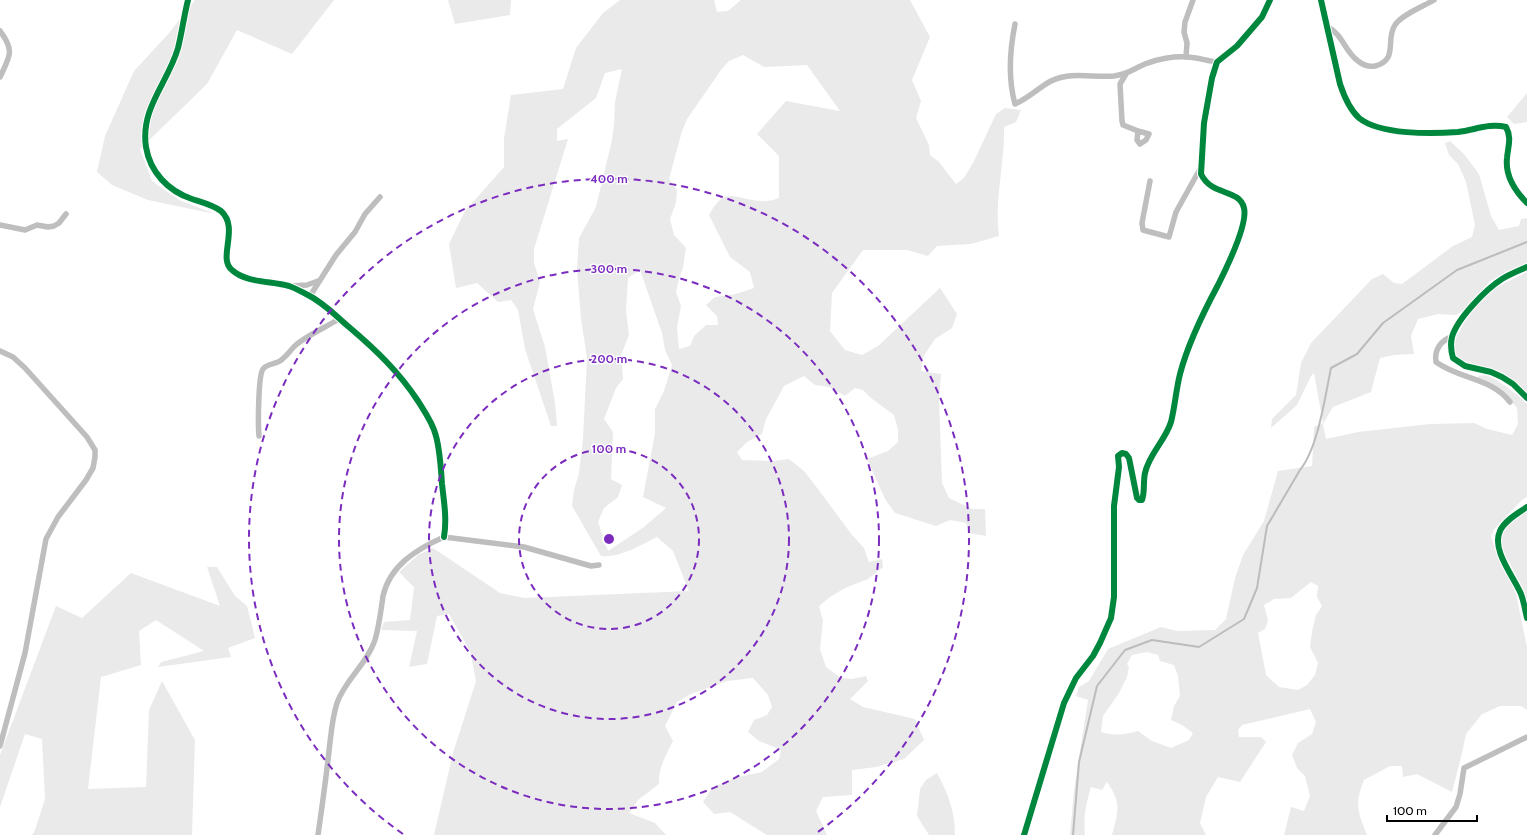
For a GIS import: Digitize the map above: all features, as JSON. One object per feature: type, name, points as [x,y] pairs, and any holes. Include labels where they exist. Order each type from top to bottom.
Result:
[{"type":"street","points":[[188,0],[178,49],[150,108],[147,121],[145,134],[148,156],[158,178],[183,196],[216,208],[225,216],[229,228],[228,266],[237,274],[247,278],[290,286],[307,285],[318,281]]},
{"type":"street","points":[[1186,57],[1187,43],[1184,27],[1193,0]]},
{"type":"street","points":[[1024,835],[1064,703],[1076,678],[1093,656],[1111,618],[1114,597],[1114,506],[1118,456],[1126,454],[1129,458],[1137,498],[1142,500],[1144,496],[1145,473],[1149,462],[1164,438],[1170,422],[1180,374],[1191,342],[1204,310],[1227,267],[1241,231],[1244,209],[1240,200],[1236,196],[1210,186],[1204,181],[1201,174],[1204,123],[1212,78],[1217,62],[1236,46],[1262,17],[1270,0]]},
{"type":"street","points":[[1321,0],[1337,72],[1344,95],[1360,119],[1372,125],[1388,129],[1423,132],[1459,132],[1497,125],[1506,127],[1510,133],[1507,156],[1508,175],[1515,190],[1527,203]]},
{"type":"street","points":[[1328,27],[1334,30],[1341,38],[1357,61],[1363,65],[1372,67],[1386,61],[1390,54],[1392,31],[1395,24],[1402,18],[1434,0]]},
{"type":"street","points":[[1015,24],[1011,42],[1012,84],[1015,104],[1051,81],[1061,78],[1076,75],[1105,77],[1126,74],[1144,64],[1157,60],[1186,57],[1217,62]]},
{"type":"street","points":[[0,31],[9,42],[11,49],[7,63],[0,77]]},
{"type":"street","points":[[1126,74],[1120,84],[1122,121],[1123,125],[1138,131]]},
{"type":"street","points":[[1150,181],[1142,224],[1143,230],[1169,237],[1176,212],[1201,167]]},
{"type":"street","points":[[310,296],[318,281],[336,255],[355,232],[365,214],[380,197]]},
{"type":"street","points":[[0,225],[25,230],[37,225],[48,227],[59,223],[66,214]]},
{"type":"street","points":[[1527,267],[1502,279],[1483,294],[1454,331],[1450,348],[1453,358],[1465,366],[1491,372],[1502,377],[1513,384],[1527,398]]},
{"type":"street","points":[[290,286],[310,296],[325,306],[385,358],[406,382],[430,421],[436,435],[441,469],[446,522],[444,537]]},
{"type":"street","points":[[259,436],[258,424],[260,379],[262,370],[265,367],[280,361],[303,339],[339,318]]},
{"type":"street","points":[[1452,337],[1446,339],[1439,346],[1435,358],[1436,362],[1444,368],[1483,382],[1495,388],[1506,396],[1510,402]]},
{"type":"street","points":[[0,351],[13,357],[25,368],[92,444],[95,450],[92,468],[86,480],[58,517],[46,539],[24,653],[0,746]]},
{"type":"street","points":[[1527,507],[1505,524],[1500,531],[1497,540],[1500,551],[1521,593],[1527,618]]},
{"type":"street","points":[[318,835],[334,712],[342,692],[365,660],[374,641],[388,581],[401,562],[432,542],[444,537],[524,547],[591,566],[599,564]]},
{"type":"street","points":[[1435,835],[1456,807],[1460,794],[1464,768],[1527,737]]},
{"type":"shaded area","points":[[195,0],[334,0],[292,54],[237,30],[207,84],[140,149],[152,181],[179,200],[215,214],[148,200],[112,185],[97,172],[105,136],[134,71],[169,33]]},
{"type":"shaded area","points":[[448,0],[511,0],[510,15],[455,24]]},
{"type":"shaded area","points":[[620,0],[714,0],[717,12],[728,11],[741,0],[910,0],[930,37],[912,80],[921,101],[916,118],[929,145],[930,155],[939,162],[956,184],[964,178],[974,161],[996,114],[1005,108],[1021,110],[1016,122],[1004,127],[998,209],[999,236],[971,244],[937,246],[928,256],[907,250],[863,250],[832,293],[830,331],[845,350],[862,355],[878,346],[940,288],[957,314],[952,328],[935,339],[923,357],[921,371],[941,374],[939,399],[942,483],[949,498],[972,509],[985,509],[986,536],[969,533],[966,523],[950,520],[936,526],[895,513],[885,499],[867,459],[888,451],[898,442],[898,430],[894,415],[871,398],[863,390],[855,388],[845,396],[829,387],[815,385],[804,376],[784,386],[766,419],[762,434],[747,442],[737,452],[742,460],[774,461],[789,459],[804,471],[852,535],[864,548],[869,562],[882,559],[883,567],[868,579],[845,588],[819,606],[823,621],[820,649],[826,667],[841,678],[851,679],[866,676],[868,681],[850,699],[863,707],[915,719],[924,740],[904,759],[876,767],[852,770],[852,795],[823,797],[816,811],[827,835],[767,835],[730,812],[714,814],[703,802],[712,788],[734,778],[762,772],[779,759],[781,750],[759,741],[748,732],[754,720],[767,715],[772,707],[768,695],[753,678],[727,681],[691,694],[677,702],[665,726],[673,741],[661,767],[659,784],[638,800],[629,813],[655,823],[666,835],[434,835],[453,753],[476,681],[470,651],[449,614],[437,616],[427,664],[409,667],[417,631],[381,630],[384,622],[410,620],[414,587],[399,572],[418,555],[433,548],[500,593],[524,598],[689,591],[673,551],[657,537],[623,553],[601,556],[572,506],[574,490],[579,473],[583,438],[587,358],[581,319],[577,269],[579,238],[596,207],[612,140],[615,102],[622,69],[605,73],[596,98],[557,129],[557,141],[568,139],[534,249],[534,263],[540,282],[533,309],[545,347],[555,403],[557,426],[551,426],[525,349],[518,310],[511,300],[498,302],[477,283],[456,288],[449,244],[465,211],[504,167],[504,138],[511,95],[563,89],[576,48],[603,13]],"holes":[[[743,55],[764,67],[807,65],[840,111],[786,101],[757,134],[779,156],[779,198],[770,201],[762,201],[731,196],[726,197],[720,200],[709,215],[730,257],[750,272],[754,288],[736,294],[715,297],[706,305],[717,316],[718,325],[706,325],[694,336],[690,346],[679,349],[677,327],[681,306],[676,292],[683,268],[686,248],[674,235],[670,219],[676,203],[677,190],[669,179],[682,131],[687,119],[721,70],[729,61]],[[640,270],[662,333],[665,350],[672,365],[664,391],[655,409],[655,433],[643,497],[666,508],[644,527],[608,551],[598,522],[604,508],[618,497],[622,485],[611,479],[613,432],[604,419],[616,388],[623,379],[621,355],[629,335],[626,311],[628,278]]]},
{"type":"shaded area","points":[[1527,93],[1527,122],[1514,124],[1507,117]]},
{"type":"shaded area","points":[[1450,141],[1464,154],[1479,174],[1491,216],[1499,230],[1519,226],[1521,219],[1527,218],[1527,263],[1505,272],[1489,282],[1464,310],[1456,315],[1438,314],[1418,319],[1411,336],[1414,354],[1394,355],[1380,358],[1371,392],[1333,407],[1323,424],[1326,439],[1358,432],[1430,424],[1474,423],[1487,429],[1512,435],[1518,424],[1517,408],[1504,392],[1479,383],[1478,376],[1481,375],[1488,376],[1499,382],[1515,393],[1527,404],[1527,497],[1522,500],[1495,528],[1491,536],[1494,546],[1516,594],[1527,647],[1527,710],[1521,706],[1500,706],[1482,714],[1466,734],[1452,792],[1417,774],[1403,777],[1402,766],[1390,766],[1364,780],[1359,796],[1358,808],[1367,835],[1284,835],[1291,807],[1304,811],[1310,796],[1305,776],[1297,768],[1292,755],[1298,743],[1312,734],[1316,722],[1310,709],[1242,725],[1238,730],[1239,737],[1261,737],[1266,742],[1240,782],[1218,777],[1206,797],[1200,823],[1206,835],[1112,835],[1117,814],[1117,802],[1112,789],[1107,782],[1102,790],[1091,787],[1085,811],[1085,835],[1070,835],[1074,790],[1088,700],[1076,696],[1079,687],[1089,681],[1108,649],[1161,627],[1177,631],[1215,630],[1226,619],[1235,578],[1243,555],[1264,521],[1278,471],[1312,466],[1314,427],[1323,423],[1314,373],[1311,376],[1297,405],[1271,428],[1272,419],[1296,395],[1301,363],[1311,343],[1372,279],[1383,274],[1394,283],[1402,284],[1453,246],[1472,237],[1475,225],[1466,182],[1458,164],[1449,155],[1445,143]],"holes":[[[1311,582],[1318,586],[1317,597],[1322,606],[1316,615],[1310,647],[1318,663],[1315,675],[1307,685],[1298,690],[1279,687],[1266,675],[1258,633],[1265,629],[1268,621],[1264,605],[1274,599],[1291,598]],[[1147,652],[1158,655],[1160,661],[1174,665],[1178,676],[1180,696],[1174,706],[1171,720],[1182,725],[1193,733],[1189,740],[1171,748],[1152,741],[1138,731],[1120,734],[1101,732],[1103,716],[1119,693],[1127,677],[1129,667],[1127,664],[1132,655]]]},
{"type":"shaded area","points":[[1527,272],[1527,394],[1495,371],[1459,359],[1455,353],[1454,347],[1456,338],[1464,323],[1478,303],[1497,287]]},
{"type":"shaded area","points":[[1527,511],[1527,601],[1524,590],[1501,547],[1501,535],[1506,527]]},
{"type":"shaded area","points":[[207,567],[217,567],[235,596],[247,606],[255,638],[228,648],[231,657],[158,667],[161,662],[204,651],[156,620],[139,631],[141,665],[101,677],[88,789],[146,787],[149,710],[162,681],[195,740],[192,835],[31,835],[34,833],[45,799],[42,739],[25,734],[0,807],[0,755],[56,606],[82,618],[131,573],[220,606]]},
{"type":"shaded area","points":[[937,773],[950,803],[954,818],[955,835],[929,835],[917,816],[920,789],[926,780]]},
{"type":"waterway","points":[[1073,835],[1079,762],[1097,686],[1125,650],[1152,640],[1199,647],[1244,619],[1257,588],[1267,526],[1312,449],[1320,422],[1331,368],[1357,354],[1383,323],[1457,270],[1527,242]]},
{"type":"cycle path","points":[[188,0],[174,61],[156,96],[147,120],[145,133],[146,147],[152,165],[168,186],[175,191],[221,211],[229,226],[227,258],[228,265],[232,270],[251,279],[289,286],[314,298],[330,310],[368,344],[411,390],[426,413],[436,436],[445,510],[444,537]]},
{"type":"cycle path","points":[[1024,835],[1064,703],[1076,678],[1093,656],[1111,618],[1114,597],[1114,506],[1119,467],[1118,456],[1122,453],[1126,454],[1129,458],[1137,498],[1142,500],[1144,476],[1147,466],[1171,422],[1183,362],[1187,351],[1201,317],[1236,246],[1243,225],[1244,208],[1237,197],[1218,190],[1206,181],[1201,174],[1204,123],[1212,78],[1217,62],[1237,46],[1262,17],[1270,0]]},
{"type":"cycle path","points":[[1321,0],[1340,84],[1345,98],[1359,118],[1368,124],[1380,128],[1421,133],[1458,132],[1488,126],[1506,127],[1509,135],[1507,158],[1509,177],[1515,188],[1527,203]]},
{"type":"cycle path","points":[[1527,267],[1502,279],[1480,297],[1466,313],[1455,330],[1451,345],[1453,358],[1465,366],[1491,372],[1502,377],[1513,384],[1527,398]]},
{"type":"cycle path","points":[[1527,507],[1502,527],[1498,538],[1498,546],[1501,555],[1521,594],[1527,618]]}]
